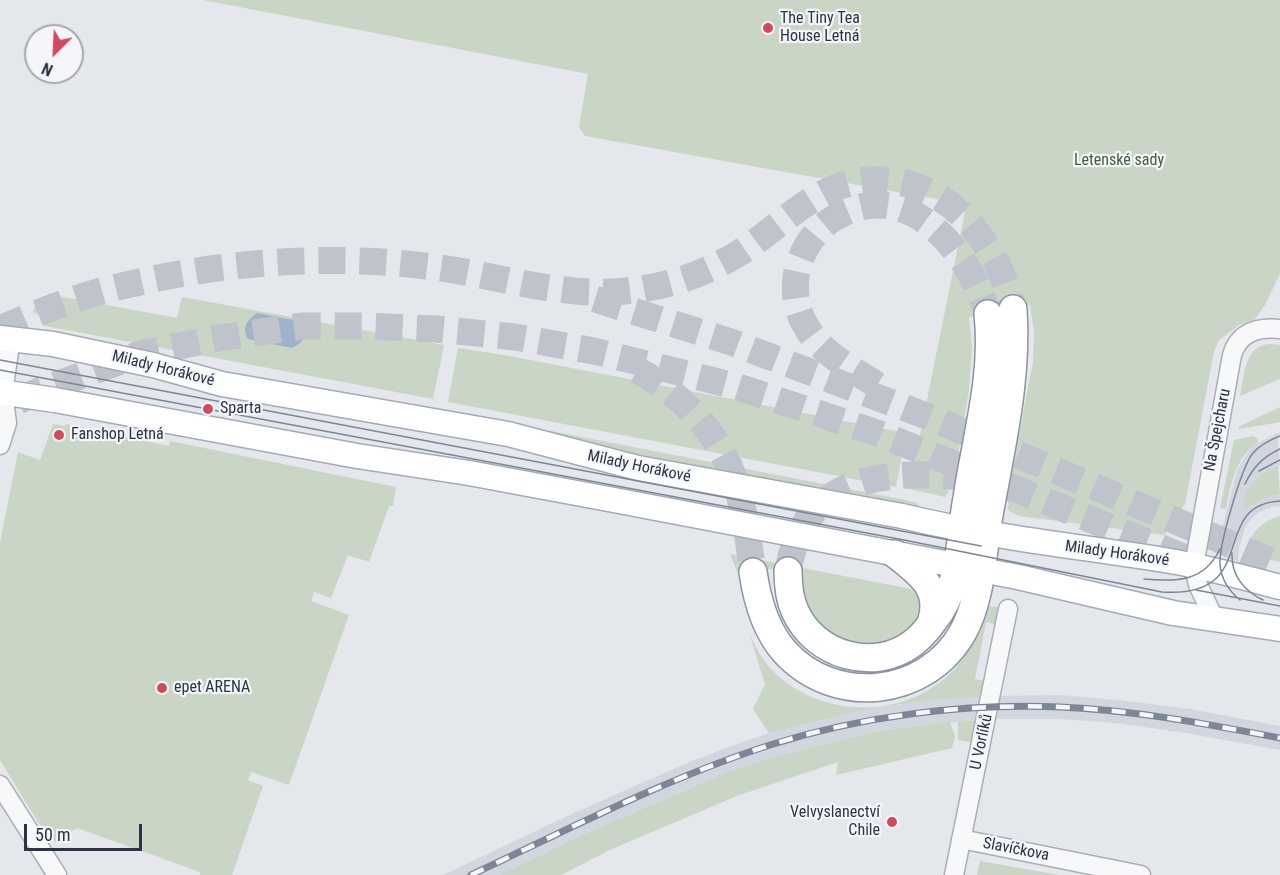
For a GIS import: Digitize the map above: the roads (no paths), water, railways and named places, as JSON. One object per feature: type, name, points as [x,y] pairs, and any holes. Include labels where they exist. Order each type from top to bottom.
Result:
[{"type":"highway","points":[[753,572],[763,614],[775,639],[784,651],[816,676],[840,685],[866,689],[892,686],[928,670],[948,652],[967,624],[990,345],[1001,311]]},
{"type":"highway","points":[[895,554],[919,573],[930,587],[935,608],[931,624]]},
{"type":"highway","points":[[788,571],[790,598],[801,622],[816,639],[836,652],[858,657],[879,657],[890,655],[912,645],[931,624],[970,568]]},
{"type":"main road","name":"Milady Horákové","points":[[5,339],[65,347],[153,365],[222,384],[508,435],[638,468],[974,531],[1194,566],[1280,587]]},
{"type":"main road","points":[[1,393],[66,402],[357,456],[469,473],[970,568],[1159,610],[1280,629]]},
{"type":"street","name":"Na Špejcharu","points":[[1194,566],[1200,522],[1234,350],[1240,340],[1250,332],[1265,328],[1280,329]]},
{"type":"street","points":[[0,445],[7,423],[1,393],[5,339]]},
{"type":"street","points":[[1194,566],[1198,585],[1214,618]]},
{"type":"street","name":"U Vorlíků","points":[[954,875],[1008,609]]},
{"type":"street","points":[[0,785],[57,875]]},
{"type":"street","name":"Slavíčkova","points":[[961,839],[1141,875]]},
{"type":"water","points":[[257,313],[299,321],[304,325],[303,339],[292,348],[248,339],[245,331],[246,324]]},
{"type":"tunnel","points":[[0,329],[30,316],[106,290],[161,277],[241,265],[281,262],[401,263],[543,287],[595,292],[621,292],[659,286],[693,276],[736,255],[791,214],[827,191],[869,180],[894,181],[917,187],[938,197],[956,210],[987,245],[1007,287],[1013,309]]},
{"type":"tunnel","points":[[877,385],[821,346],[803,321],[796,300],[797,271],[806,247],[816,233],[836,217],[863,207],[888,206],[911,213],[932,226],[966,266],[979,290],[988,314]]},
{"type":"tunnel","points":[[595,299],[731,342],[929,417],[1280,565]]},
{"type":"tunnel","points":[[18,401],[39,391],[143,353],[219,338],[302,326],[436,329],[515,337],[594,351],[735,386],[880,434],[1193,561]]},
{"type":"tunnel","points":[[637,370],[687,406],[724,455],[739,494],[753,572]]},
{"type":"tunnel","points":[[788,571],[797,539],[811,514],[831,497],[854,485],[879,478],[908,475],[967,477]]},
{"type":"tram line","points":[[0,360],[981,546]]},
{"type":"tram line","points":[[0,370],[904,540],[1162,592],[1193,590],[1213,581],[1224,567],[1245,518],[1258,506],[1280,501]]},
{"type":"tram line","points":[[1240,600],[1226,584],[1220,564],[1227,524],[1248,461],[1253,453],[1265,443],[1280,436]]},
{"type":"tram line","points":[[1245,484],[1259,463],[1280,449]]},
{"type":"tram line","points":[[1259,471],[1280,460]]},
{"type":"tram line","points":[[1144,579],[1188,578],[1206,568],[1220,549]]},
{"type":"tram line","points":[[1232,553],[1236,575],[1250,592],[1263,600]]},
{"type":"tram line","points":[[1196,590],[1280,606]]},
{"type":"railway","points":[[471,875],[619,805],[732,758],[805,735],[877,719],[987,707],[1060,707],[1143,714],[1280,738]]},
{"type":"place","name":"The Tiny Tea House Letná","points":[[768,28]]},
{"type":"place","name":"Sparta","points":[[208,409]]},
{"type":"place","name":"Fanshop Letná","points":[[59,435]]},
{"type":"place","name":"epet ARENA","points":[[162,688]]},
{"type":"place","name":"Velvyslanectví Chile","points":[[892,822]]},
{"type":"park label","name":"Letenské sady","points":[[1119,161]]}]
